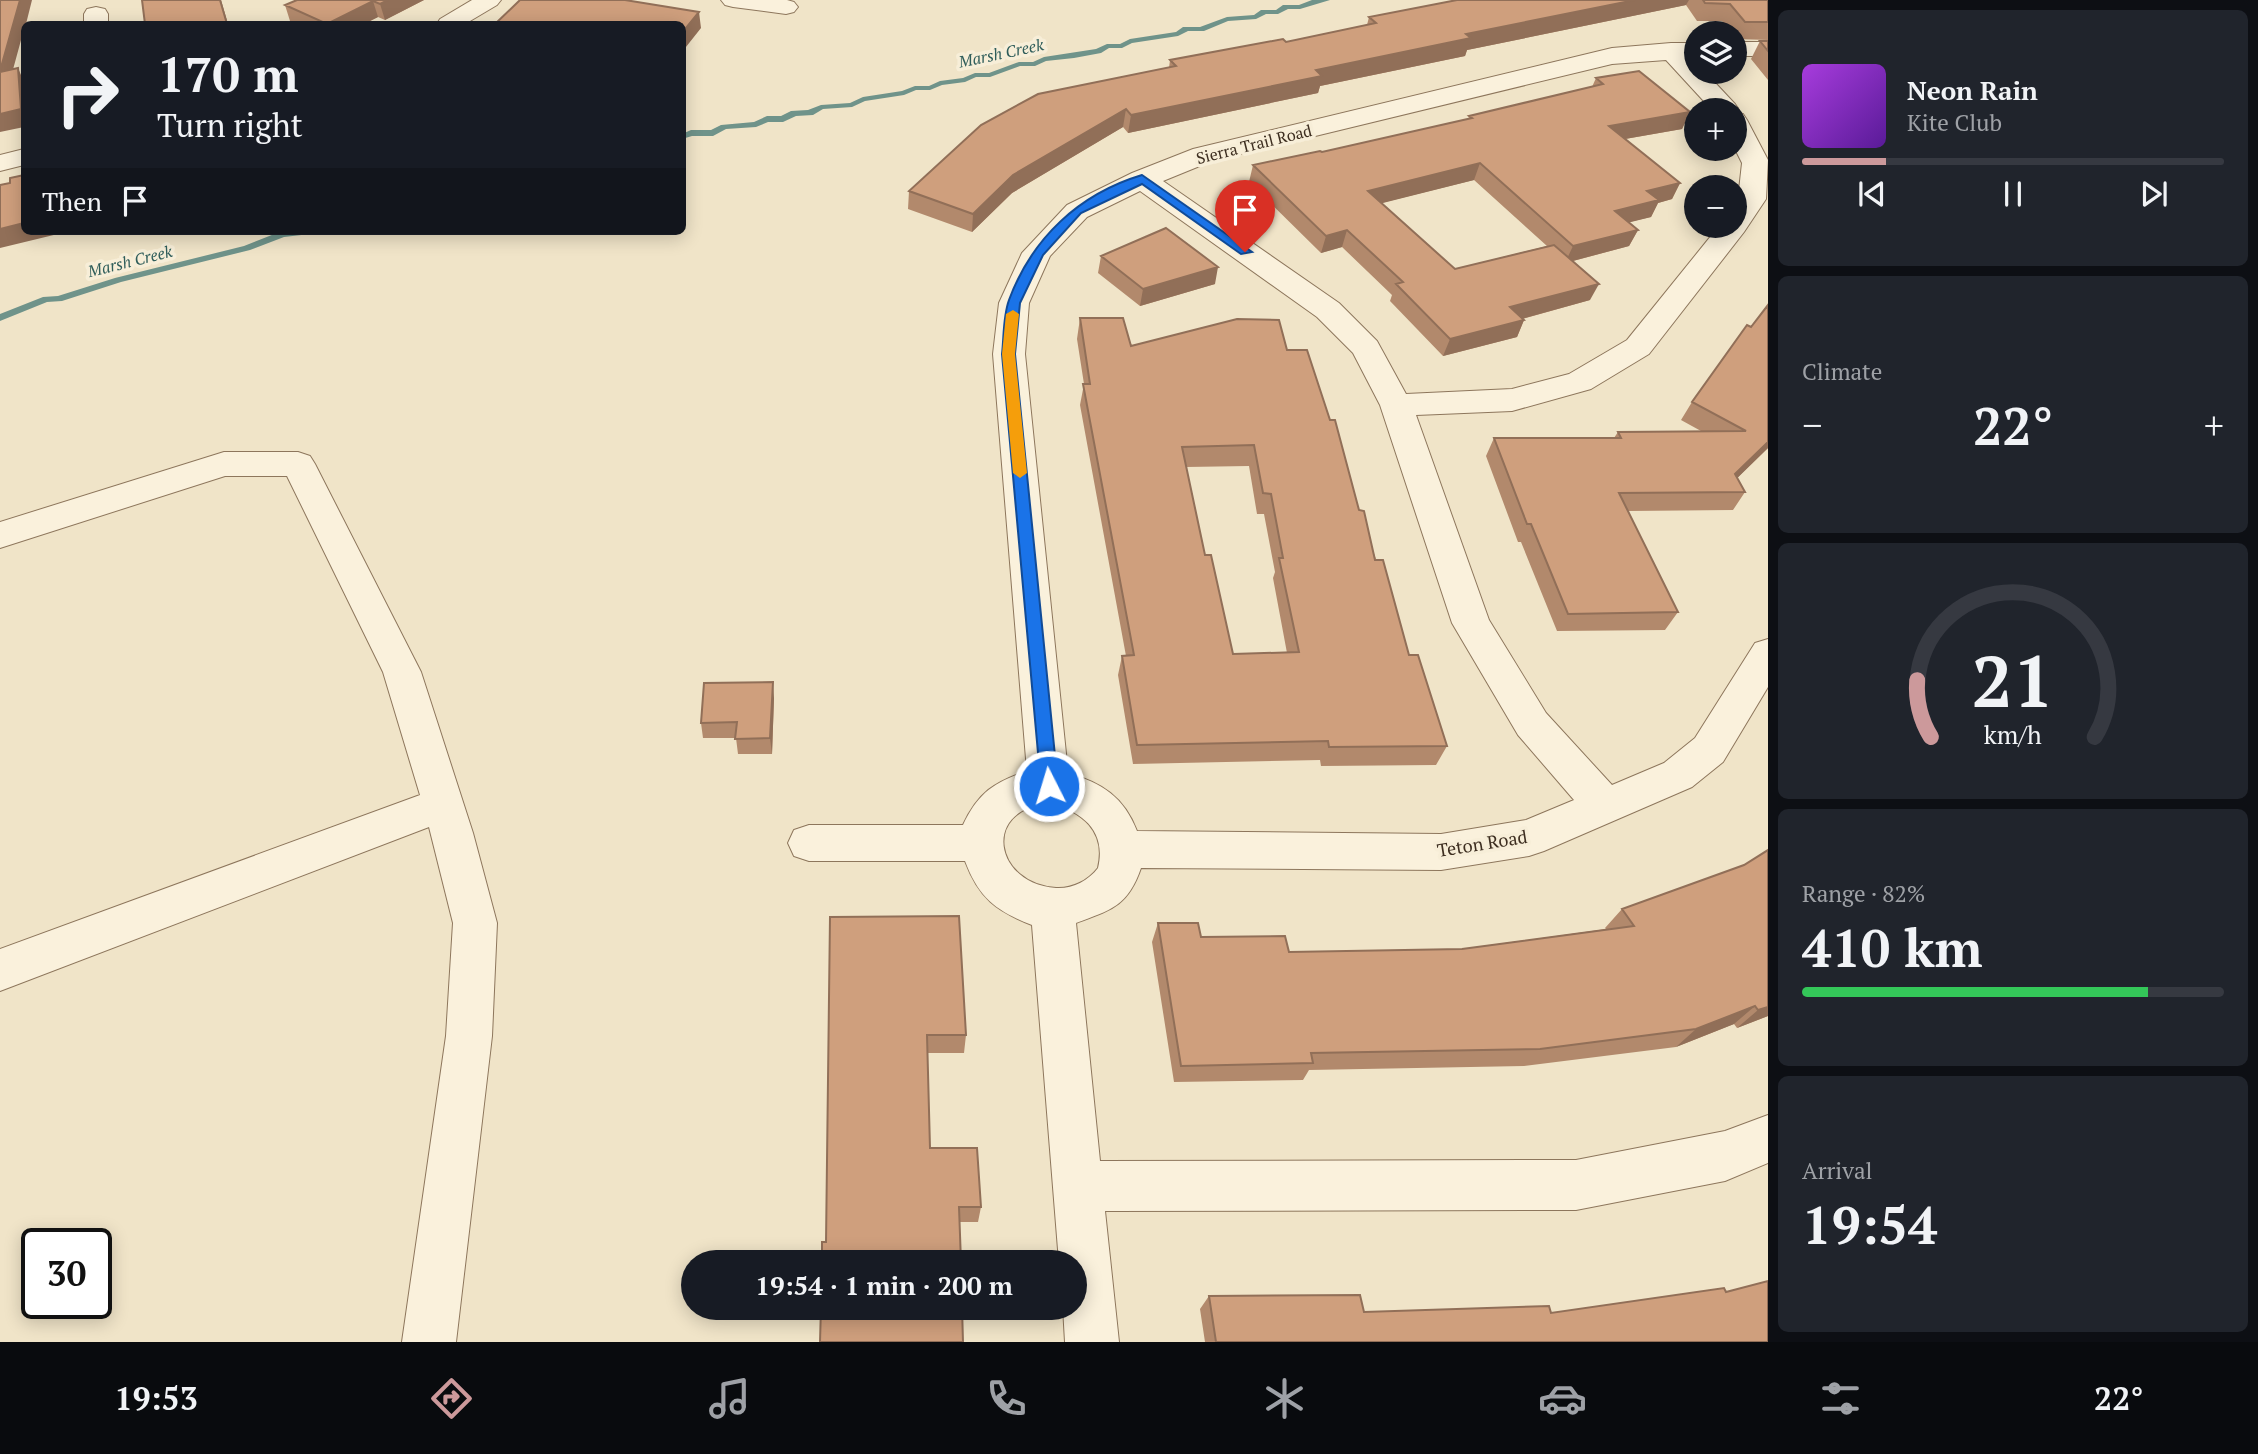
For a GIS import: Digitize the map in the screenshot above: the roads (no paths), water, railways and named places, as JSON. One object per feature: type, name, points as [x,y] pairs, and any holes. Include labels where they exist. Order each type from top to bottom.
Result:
[{"type":"street","points":[[454,21],[489,0]]},
{"type":"street","points":[[733,0],[786,7]]},
{"type":"street","points":[[1747,49],[1768,49]]},
{"type":"street","points":[[1683,50],[1717,98]]},
{"type":"street","name":"Sierra Trail Road","points":[[1049,786],[1009,354],[1014,303],[1037,253],[1077,211],[1142,179],[1203,155],[1612,57],[1683,50]]},
{"type":"street","points":[[1747,145],[1756,163],[1752,199],[1747,206]]},
{"type":"street","points":[[0,163],[21,158]]},
{"type":"street","points":[[1142,179],[1328,310],[1366,348],[1396,405],[1471,622],[1532,724],[1606,807]]},
{"type":"street","points":[[1396,405],[1512,400],[1580,382],[1638,347],[1724,238]]},
{"type":"street","points":[[0,535],[224,464],[298,464],[402,672],[443,804],[475,923],[469,1036],[429,1342]]},
{"type":"street","name":"Teton Road","points":[[1122,849],[1441,852],[1529,838],[1678,775],[1709,750],[1768,654]]},
{"type":"street","points":[[1049,786],[1076,792],[1099,805],[1115,825],[1122,849],[1118,873],[1103,893],[1080,906],[1053,909],[1025,903],[1001,888],[985,867],[980,843],[985,820],[1001,801],[1023,789],[1049,786]]},
{"type":"street","points":[[0,970],[443,804]]},
{"type":"street","points":[[809,843],[980,843]]},
{"type":"street","points":[[1053,909],[1092,1342]]},
{"type":"street","points":[[1078,1186],[1576,1185],[1725,1156],[1768,1139]]},
{"type":"waterway","name":"Marsh Creek","points":[[686,135],[713,133],[724,127],[756,124],[767,119],[783,119],[794,113],[810,113],[821,107],[852,105],[863,99],[904,93],[915,88],[930,88],[975,75],[990,75],[1019,64],[1035,64],[1044,59],[1074,56],[1098,51],[1107,46],[1122,46],[1130,41],[1178,34],[1186,29],[1201,29],[1227,19],[1256,17],[1264,12],[1278,12],[1286,7],[1300,7],[1326,0]]},
{"type":"waterway","name":"Marsh Creek","points":[[0,318],[46,299],[59,299],[118,280],[247,248],[280,235]]}]
